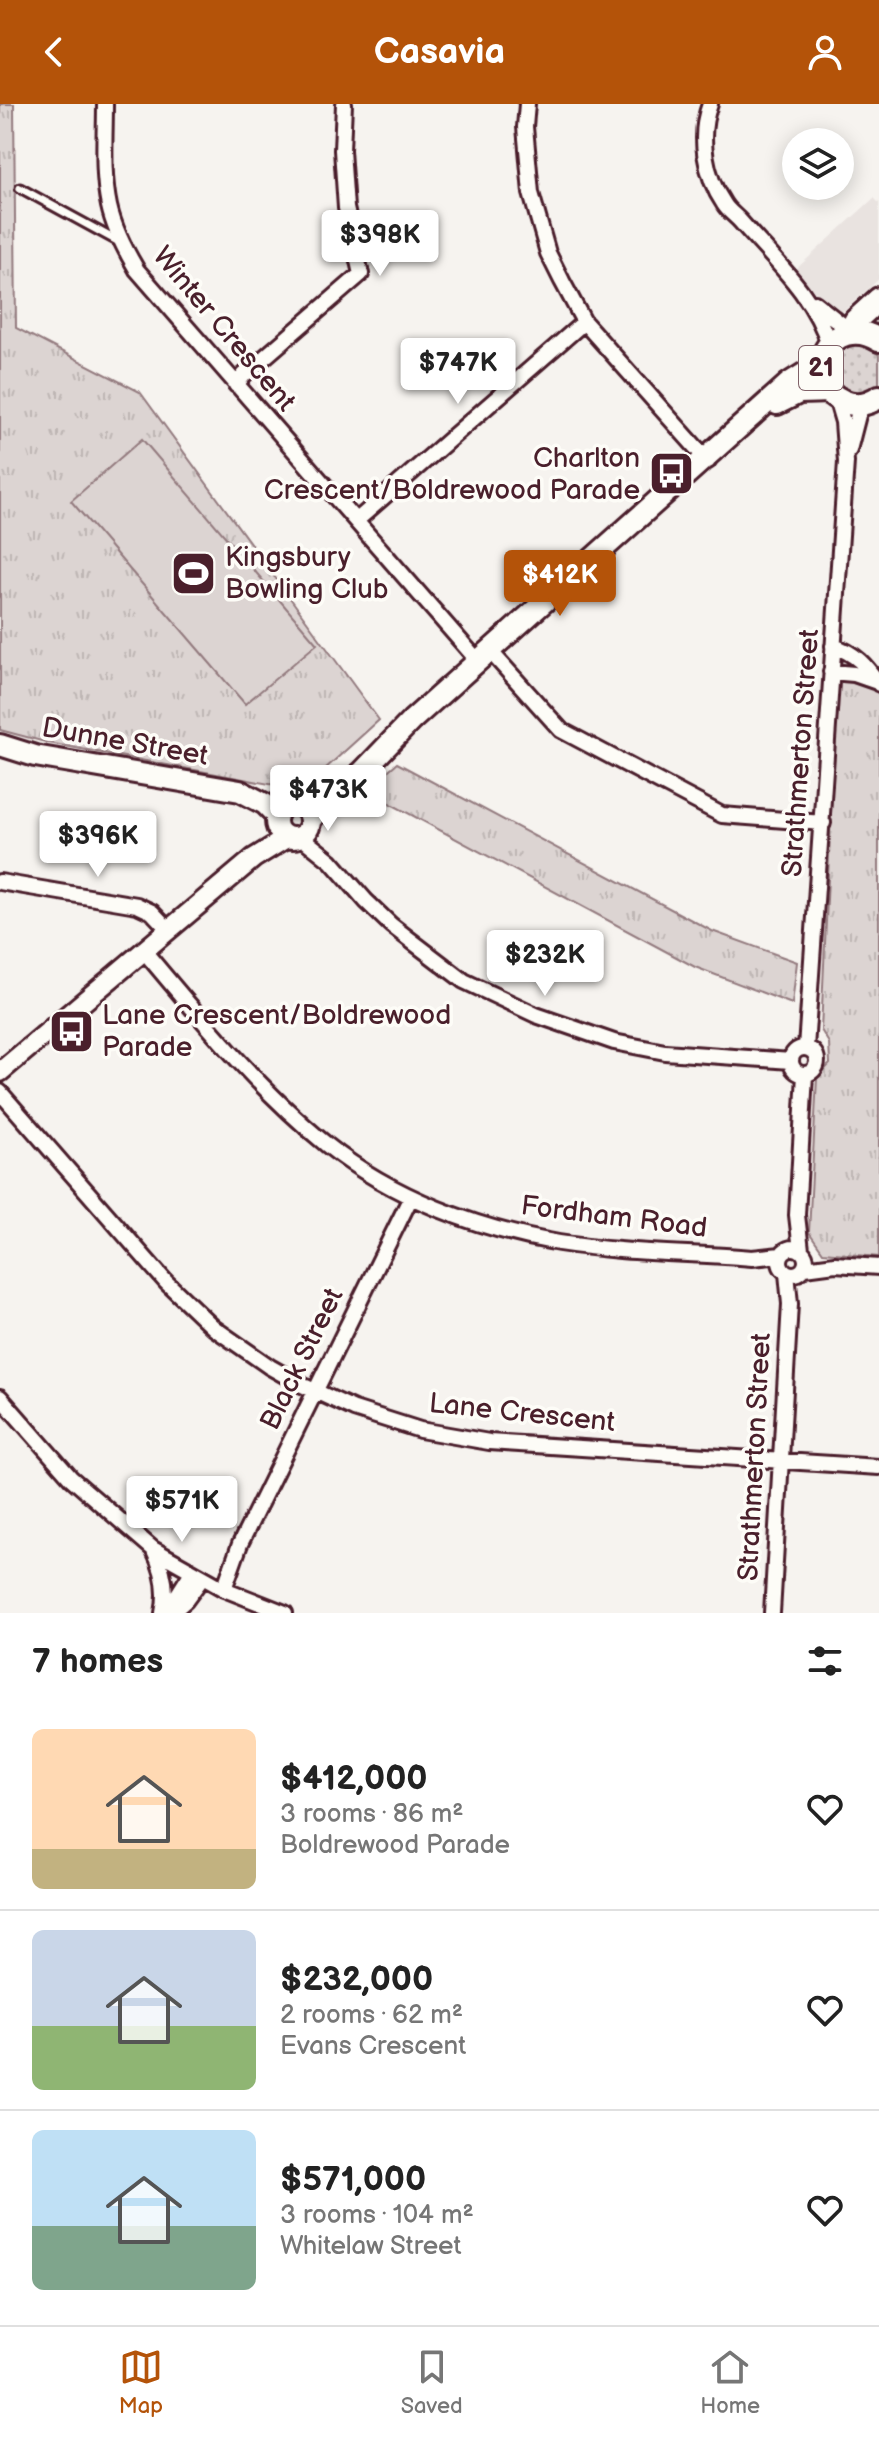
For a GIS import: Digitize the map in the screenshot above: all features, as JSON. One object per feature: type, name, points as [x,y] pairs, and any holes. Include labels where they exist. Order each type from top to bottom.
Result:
[{"type":"main road","name":"21","points":[[875,399],[850,404],[833,395],[822,379],[837,343],[879,299]]},
{"type":"main road","name":"21","points":[[837,343],[864,333],[879,340]]},
{"type":"main road","points":[[295,821],[354,764],[412,720],[837,343]]},
{"type":"main road","points":[[703,462],[780,402],[799,393],[833,395]]},
{"type":"main road","name":"Dunne Street","points":[[0,745],[35,756],[240,791],[295,821]]},
{"type":"street","name":"Winter Crescent","points":[[105,104],[106,188],[110,209],[122,244],[137,270],[356,521],[484,656],[561,730],[722,815],[823,823]]},
{"type":"street","points":[[236,385],[361,274],[346,208],[342,150],[344,104]]},
{"type":"street","points":[[527,104],[525,127],[531,193],[548,253],[584,322],[703,462]]},
{"type":"street","points":[[712,104],[704,136],[710,173],[722,202],[805,295],[840,323],[837,343]]},
{"type":"street","points":[[805,295],[825,331],[837,343]]},
{"type":"street","points":[[356,521],[584,322]]},
{"type":"street","name":"Strathmerton Street","points":[[806,1048],[846,462],[843,422],[833,395]]},
{"type":"street","name":"Strathmerton Street","points":[[846,462],[858,415],[875,399]]},
{"type":"street","points":[[833,646],[865,664],[878,683]]},
{"type":"street","points":[[831,672],[854,674],[878,683]]},
{"type":"street","points":[[0,1072],[295,821],[391,925],[464,981],[536,1015],[614,1042],[665,1052],[791,1061]]},
{"type":"street","points":[[0,882],[137,905],[152,912],[169,930]]},
{"type":"street","name":"Fordham Road","points":[[144,951],[280,1104],[329,1147],[411,1197],[474,1222],[559,1243],[879,1267]]},
{"type":"street","points":[[806,1048],[815,1055],[816,1063],[805,1074],[794,1069],[791,1061],[797,1050],[806,1048]]},
{"type":"street","name":"Strathmerton Street","points":[[772,1613],[805,1074]]},
{"type":"street","name":"Lane Crescent","points":[[0,1092],[166,1282],[214,1328],[270,1367],[354,1409],[420,1430],[489,1442],[879,1467]]},
{"type":"street","name":"Black Street","points":[[167,1613],[208,1581],[240,1544],[411,1197]]},
{"type":"street","points":[[0,1397],[71,1478],[153,1549],[208,1581],[277,1612]]},
{"type":"street","name":"Black Street","points":[[153,1549],[160,1563],[167,1613]]},
{"type":"lane","points":[[20,188],[122,244]]},
{"type":"shaded area","points":[[874,198],[879,203],[879,279],[837,317],[795,270]]},
{"type":"green space","points":[[0,104],[14,104],[16,328],[140,392],[379,720],[302,790],[49,743],[0,730]]},
{"type":"green space","points":[[854,345],[871,347],[879,355],[879,385],[867,393],[856,395],[845,391],[834,373],[834,362],[841,352]]},
{"type":"green space","name":"Kingsbury Bowling Club","points":[[142,439],[317,644],[245,704],[71,501]]},
{"type":"green space","points":[[838,660],[856,666],[879,689],[879,1257],[823,1252],[809,1232],[817,1078],[830,1064],[829,1043],[821,1030]]},
{"type":"green space","points":[[397,763],[712,931],[797,962],[792,1004],[695,967],[365,790]]},
{"type":"place","name":"Charlton Crescent/Boldrewood Parade","points":[[671,474]]},
{"type":"place","name":"Kingsbury Bowling Club","points":[[194,573]]},
{"type":"place","name":"Lane Crescent/Boldrewood Parade","points":[[71,1031]]}]
